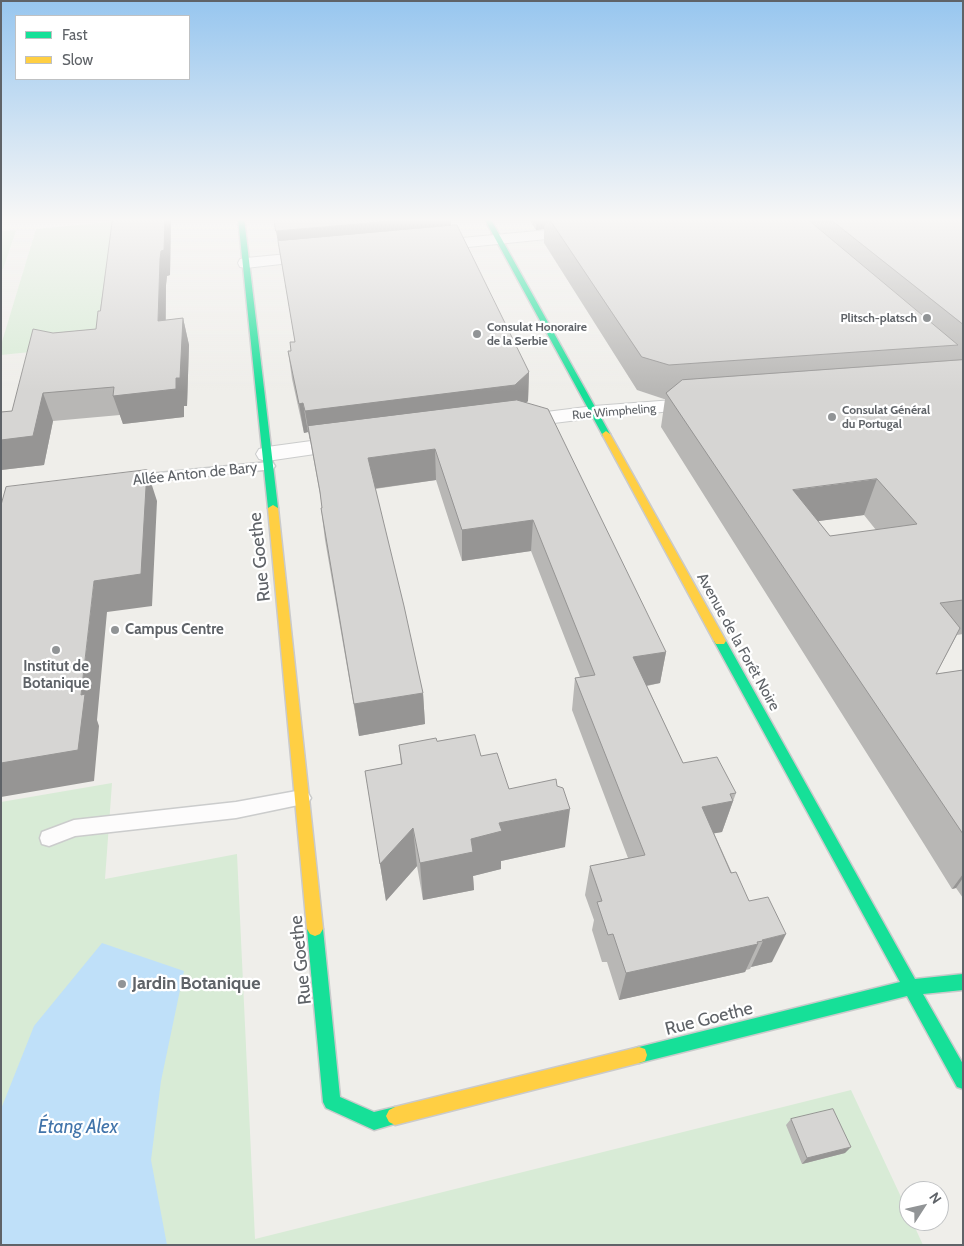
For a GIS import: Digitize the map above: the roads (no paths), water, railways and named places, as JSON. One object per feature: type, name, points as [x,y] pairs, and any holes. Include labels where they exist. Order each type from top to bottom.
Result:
[{"type":"street","name":"Rue Goethe","points":[[247,276],[268,460],[332,1102],[374,1121],[911,986]]},
{"type":"street","name":"Avenue de la Forêt Noire","points":[[519,276],[963,1081]]},
{"type":"street","name":"Rue Wimpheling","points":[[490,426],[594,412],[724,403]]},
{"type":"street","points":[[268,460],[365,441]]},
{"type":"street","points":[[911,986],[963,982]]},
{"type":"lane","name":"Allée Anton de Bary","points":[[114,482],[268,460]]},
{"type":"lane","points":[[49,838],[74,828],[236,810],[302,798]]},
{"type":"water","name":"Étang Alex","points":[[102,943],[184,971],[161,1081],[151,1160],[167,1245],[1,1245],[1,1109],[34,1026]]},
{"type":"place","name":"Plitsch-platsch","points":[[927,318]]},
{"type":"place","name":"Consulat Honoraire de la Serbie","points":[[477,334]]},
{"type":"place","name":"Consulat Général du Portugal","points":[[832,417]]},
{"type":"place","name":"Campus Centre","points":[[115,630]]},
{"type":"place","name":"Institut de Botanique","points":[[56,650]]},
{"type":"place","name":"Jardin Botanique","points":[[122,984]]}]
